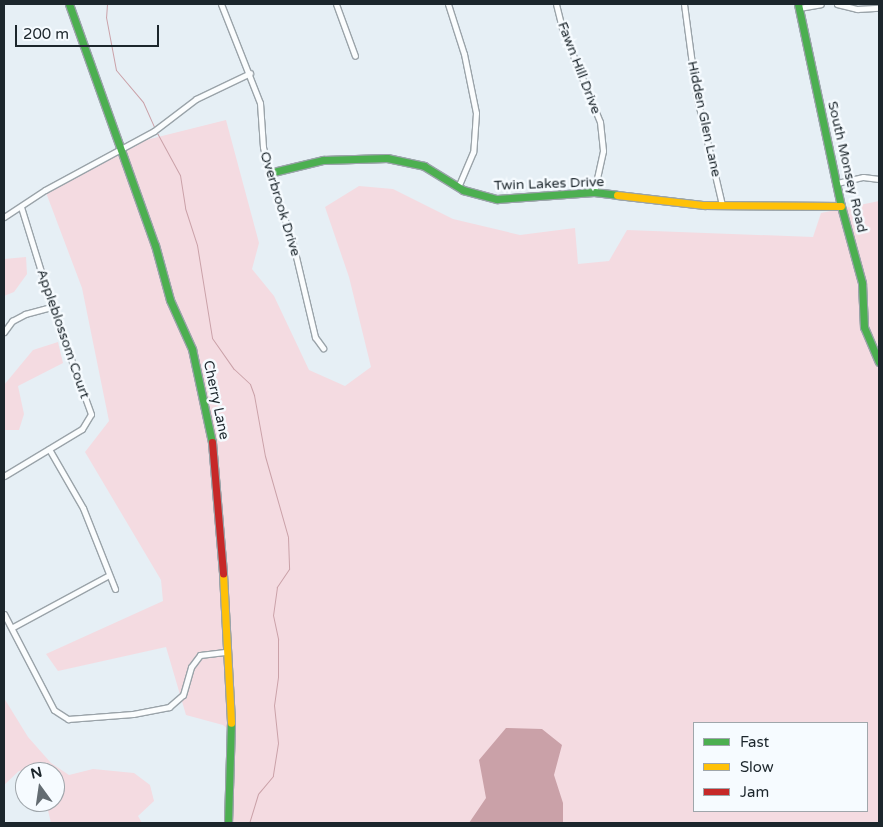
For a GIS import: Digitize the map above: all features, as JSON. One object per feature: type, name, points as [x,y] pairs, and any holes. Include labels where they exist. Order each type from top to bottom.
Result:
[{"type":"street","name":"Cherry Lane","points":[[69,4],[122,146],[170,300],[192,349],[216,460],[225,652],[232,738],[228,823]]},
{"type":"street","name":"Overbrook Drive","points":[[221,4],[250,73],[260,104],[263,148],[269,173],[293,244],[315,337],[323,348]]},
{"type":"street","points":[[336,4],[355,56]]},
{"type":"street","points":[[448,4],[464,54],[476,113],[473,152],[458,187]]},
{"type":"street","name":"Fawn Hill Drive","points":[[556,4],[562,28],[600,122],[603,151],[594,192]]},
{"type":"street","name":"Hidden Glen Lane","points":[[684,4],[696,94],[722,204]]},
{"type":"street","points":[[799,6],[821,4]]},
{"type":"street","points":[[836,4],[857,9],[879,8]]},
{"type":"street","name":"South Monsey Road","points":[[799,6],[841,206],[862,283],[867,336],[879,362]]},
{"type":"street","points":[[4,217],[122,146],[154,131],[196,99],[250,73]]},
{"type":"street","name":"Twin Lakes Drive","points":[[269,173],[323,160],[387,158],[424,166],[476,196],[498,200],[594,192],[722,204],[841,206]]},
{"type":"street","points":[[837,183],[863,177],[879,179]]},
{"type":"street","name":"Appleblossom Court","points":[[4,476],[82,429],[91,414],[52,307],[21,207]]},
{"type":"street","points":[[4,332],[12,321],[25,314],[52,307]]},
{"type":"street","points":[[49,449],[83,508],[115,589]]},
{"type":"street","points":[[13,627],[109,575]]},
{"type":"street","points":[[4,614],[13,627],[54,710],[68,719],[139,713],[169,707],[183,695],[191,667],[200,655],[225,652]]},
{"type":"shaded area","points":[[226,120],[259,243],[252,269],[274,296],[309,370],[345,386],[371,367],[349,277],[325,207],[359,186],[393,189],[453,219],[520,235],[575,228],[578,264],[609,261],[627,230],[813,237],[821,213],[879,201],[879,823],[224,823],[231,732],[223,725],[186,715],[166,647],[58,671],[46,654],[163,601],[161,580],[85,452],[109,421],[82,288],[45,190],[122,146]]},
{"type":"shaded area","points":[[26,257],[27,274],[14,292],[4,296],[4,259]]},
{"type":"shaded area","points":[[58,342],[63,363],[18,386],[24,414],[19,430],[4,430],[4,385],[33,350]]},
{"type":"shaded area","points":[[4,698],[28,737],[50,762],[15,762],[15,775],[4,785]]},
{"type":"shaded area","points":[[506,728],[542,729],[562,745],[554,775],[563,803],[563,823],[469,823],[486,798],[479,760]]},
{"type":"shaded area","points":[[93,769],[134,773],[150,785],[154,801],[138,816],[142,823],[51,823],[48,812],[65,812],[65,772],[69,775]]},
{"type":"waterway","points":[[107,4],[106,17],[116,70],[143,102],[154,127]]},
{"type":"waterway","points":[[156,131],[180,175],[185,208],[197,245],[212,338],[234,369],[250,384],[254,395],[265,456],[288,537],[289,569],[277,587],[273,615],[278,639],[278,677],[274,705],[278,743],[273,776],[258,794],[249,823]]},
{"type":"traffic: fast","points":[[69,4],[155,245],[170,300],[192,349],[212,442]]},
{"type":"traffic: fast","points":[[798,4],[841,206],[862,283],[864,327],[879,362]]},
{"type":"traffic: fast","points":[[269,173],[323,160],[387,158],[424,166],[463,190],[497,199],[594,192],[617,195]]},
{"type":"traffic: fast","points":[[228,823],[231,723]]},
{"type":"traffic: slow","points":[[617,195],[704,205],[841,206]]},
{"type":"traffic: slow","points":[[223,574],[231,723]]},
{"type":"traffic: jam","points":[[212,442],[223,574]]}]
